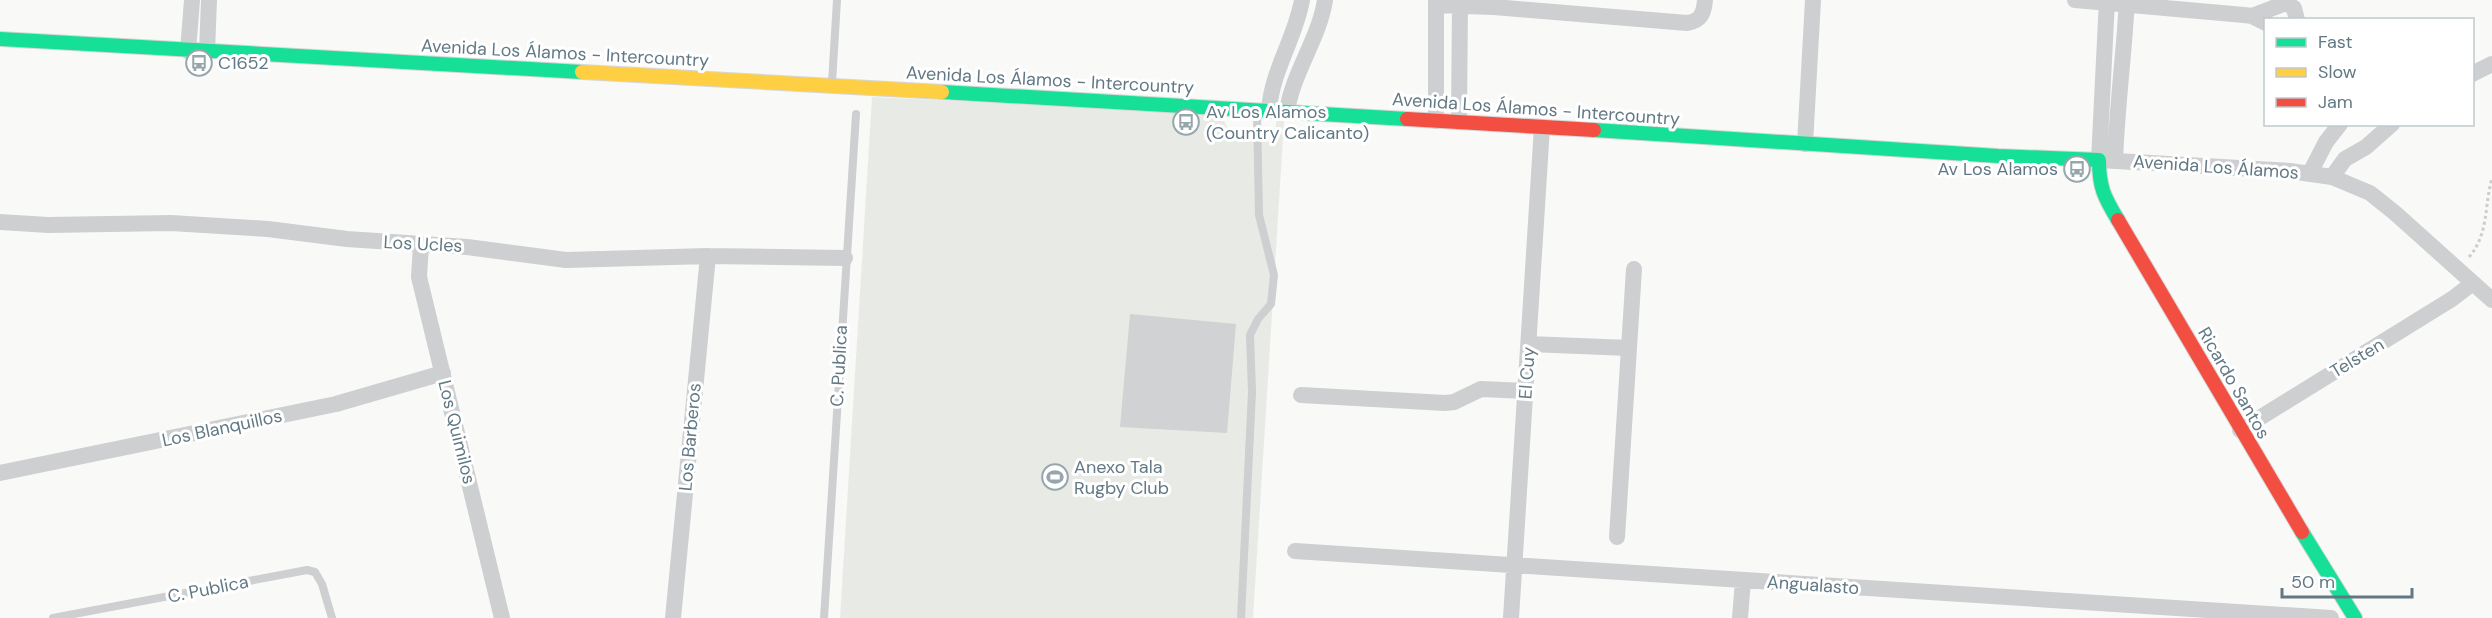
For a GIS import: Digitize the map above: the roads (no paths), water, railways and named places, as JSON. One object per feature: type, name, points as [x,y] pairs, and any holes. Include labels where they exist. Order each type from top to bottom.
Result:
[{"type":"main road","name":"Avenida Los Álamos - Intercountry","points":[[0,39],[1263,109],[1805,144],[2107,160]]},
{"type":"main road","name":"Ricardo Santos","points":[[2107,160],[2099,180],[2102,193],[2240,429],[2355,618]]},
{"type":"street","points":[[188,51],[192,0]]},
{"type":"street","points":[[207,52],[209,0]]},
{"type":"street","points":[[1263,109],[1300,15],[1302,0]]},
{"type":"street","points":[[1287,111],[1293,84],[1319,22],[1325,0]]},
{"type":"street","points":[[1436,121],[1436,2],[1687,23],[1699,19],[1703,13],[1705,0]]},
{"type":"street","points":[[1805,144],[1813,0]]},
{"type":"street","points":[[2075,0],[2127,3],[2259,20],[2286,3],[2294,8],[2296,18]]},
{"type":"street","points":[[2107,1],[2107,160]]},
{"type":"street","points":[[1459,122],[1460,3]]},
{"type":"street","points":[[2107,160],[2124,62],[2127,3]]},
{"type":"street","points":[[2474,73],[2492,64]]},
{"type":"street","points":[[2310,173],[2326,142],[2338,126]]},
{"type":"street","points":[[2332,177],[2345,159],[2366,147],[2390,126]]},
{"type":"street","name":"El Cuy","points":[[1511,618],[1542,127]]},
{"type":"street","name":"Avenida Los Álamos","points":[[2107,160],[2310,173],[2332,177],[2370,193],[2396,213],[2492,300]]},
{"type":"street","name":"Los Ucles","points":[[0,222],[48,225],[171,223],[268,229],[347,239],[468,247],[566,260],[708,256],[845,258]]},
{"type":"street","name":"Los Quimilos","points":[[421,245],[419,277],[502,618]]},
{"type":"street","name":"Los Barberos","points":[[673,618],[708,256]]},
{"type":"street","points":[[1617,537],[1634,269]]},
{"type":"street","name":"Telsten","points":[[2240,429],[2452,299],[2473,283]]},
{"type":"street","points":[[1529,344],[1629,348]]},
{"type":"street","name":"Los Blanquillos","points":[[0,473],[336,404],[442,373]]},
{"type":"street","points":[[1301,395],[1445,403],[1454,402],[1481,388],[1526,391]]},
{"type":"street","name":"Angualasto","points":[[1295,551],[2331,618]]},
{"type":"street","points":[[1740,618],[1743,580]]},
{"type":"lane","points":[[832,86],[837,0]]},
{"type":"lane","points":[[1241,618],[1252,392],[1250,335],[1258,319],[1270,304],[1273,290],[1271,260],[1259,215],[1263,109]]},
{"type":"lane","name":"C. Publica","points":[[824,618],[855,114]]},
{"type":"lane","name":"C. Publica","points":[[53,618],[307,570],[315,572],[332,618]]},
{"type":"place","name":"C1652","points":[[199,63]]},
{"type":"place","name":"Av Los Alamos (Country Calicanto)","points":[[1186,122]]},
{"type":"place","name":"Av Los Alamos","points":[[2077,169]]},
{"type":"place","name":"Anexo Tala Rugby Club","points":[[1055,477]]}]
